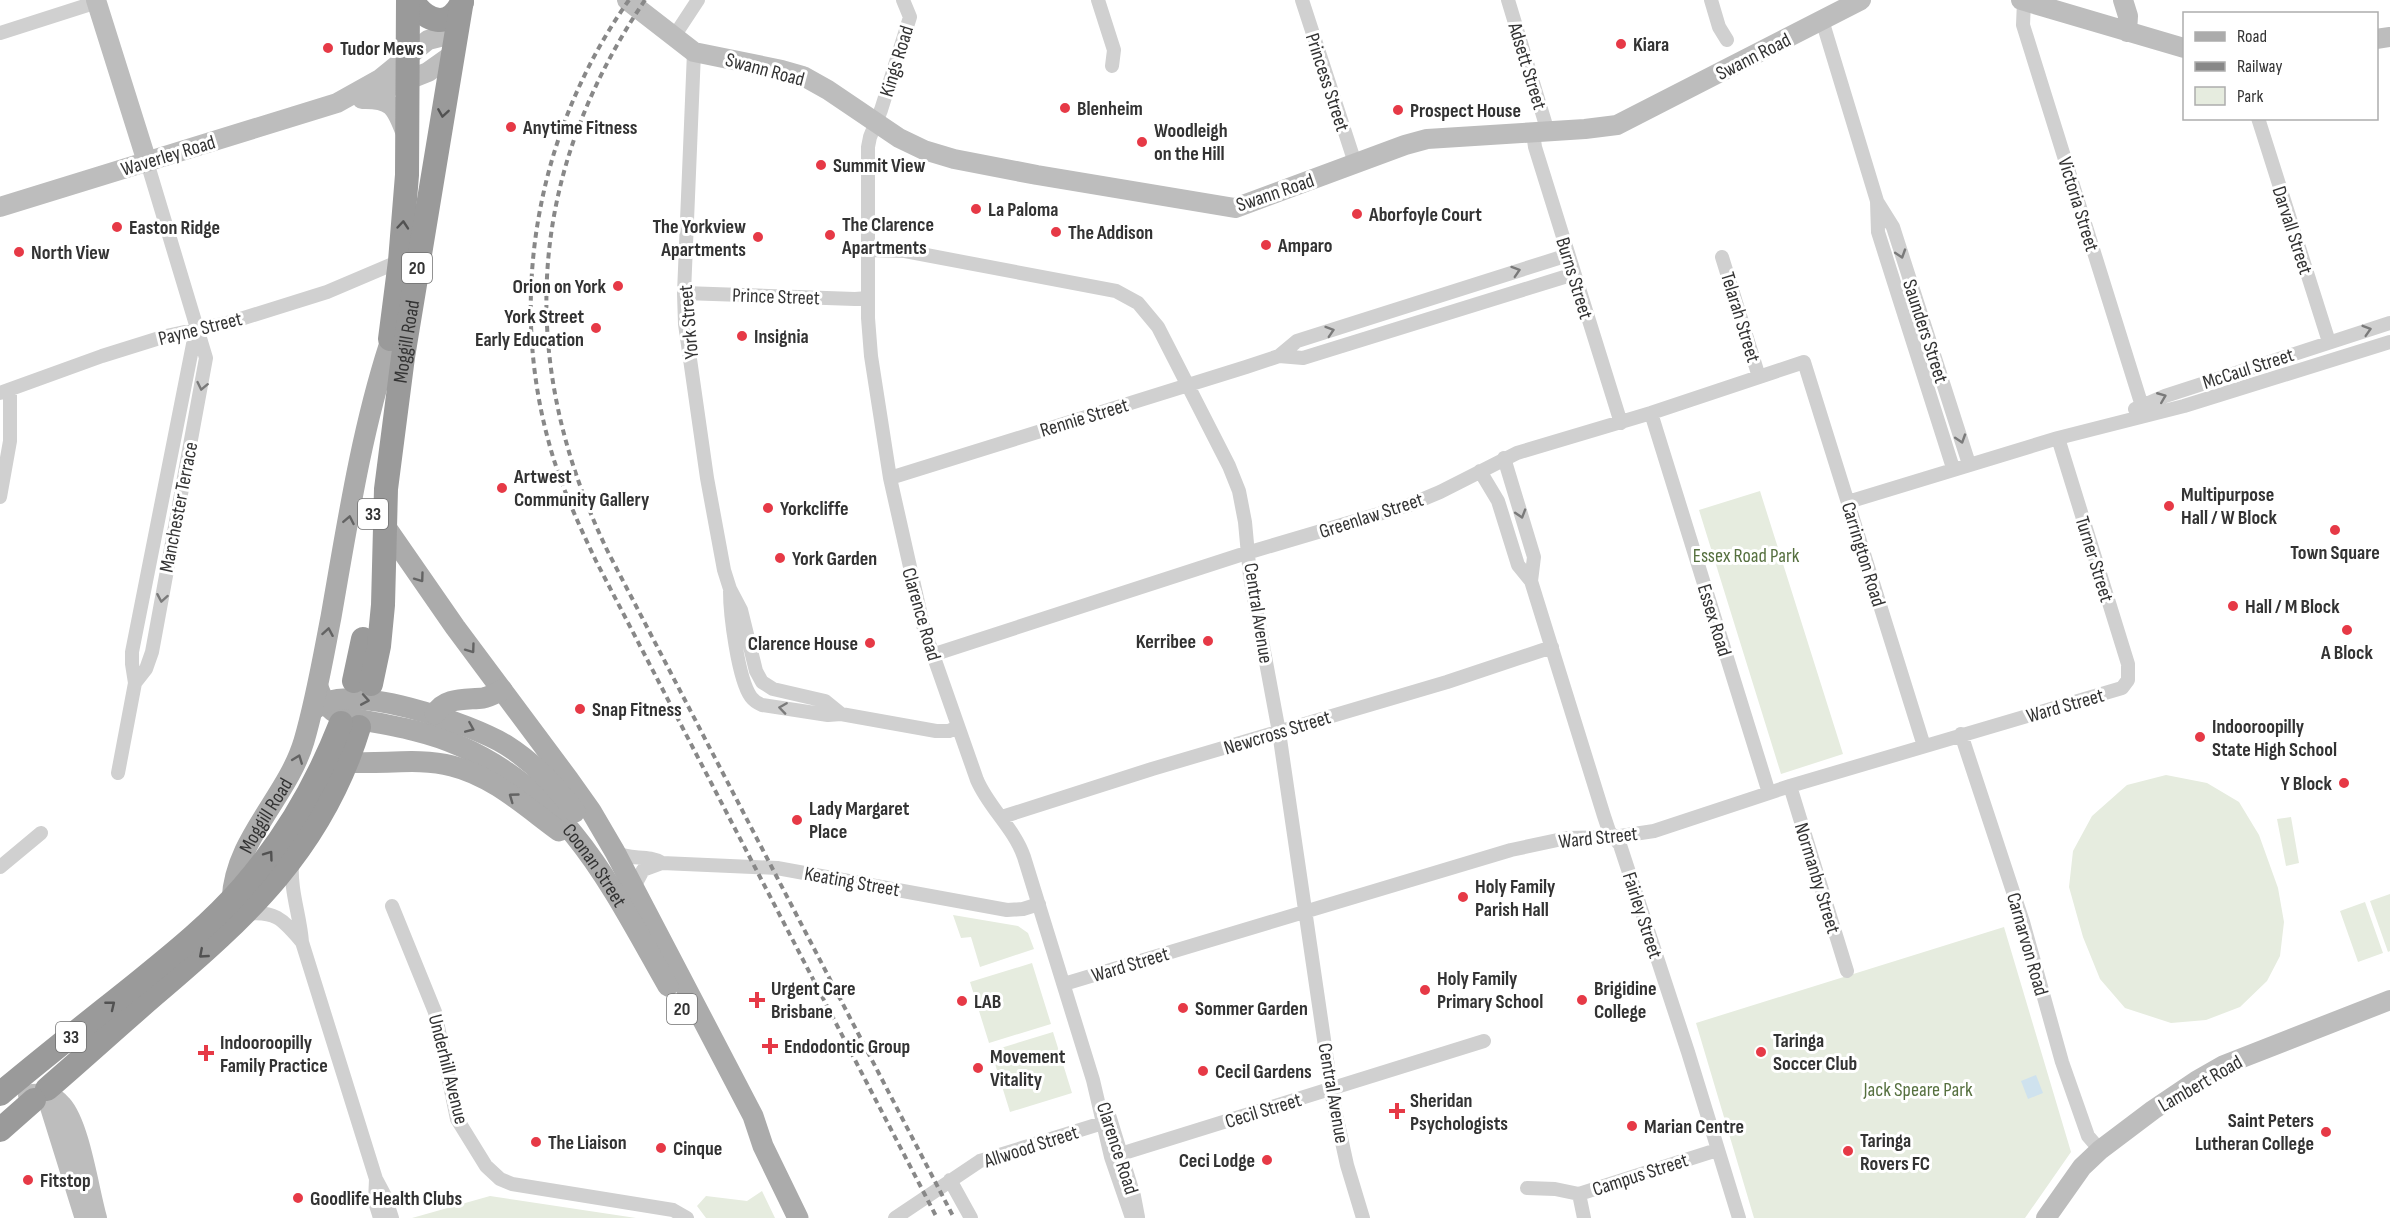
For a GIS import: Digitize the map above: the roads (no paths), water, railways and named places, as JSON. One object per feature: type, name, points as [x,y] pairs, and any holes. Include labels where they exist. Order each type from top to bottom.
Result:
[{"type":"highway","name":"Moggill Road","points":[[408,0],[407,176],[400,261],[381,409],[362,682],[379,646],[383,605],[386,489],[403,357],[462,1]]},
{"type":"highway","points":[[412,0],[425,16],[435,20],[449,16],[459,8],[462,1]]},
{"type":"highway","name":"Moggill Road","points":[[0,1094],[181,948],[238,907],[293,860],[321,814],[345,762],[330,708]]},
{"type":"highway","name":"Moggill Road","points":[[0,1130],[47,1093],[205,952],[238,907],[261,866],[299,811],[319,775],[330,708]]},
{"type":"main road","name":"Swann Road","points":[[627,0],[694,52],[802,76],[914,145],[954,159],[1229,208],[1240,207],[1355,163],[1427,139],[1605,128],[1625,122],[1861,0]]},
{"type":"main road","points":[[2023,0],[2183,48]]},
{"type":"main road","points":[[2124,0],[2128,16],[2127,32]]},
{"type":"main road","name":"Manchester Terrace","points":[[97,1],[147,162]]},
{"type":"main road","name":"Waverley Road","points":[[0,207],[337,103],[359,99],[407,69],[434,37],[447,37],[453,49],[435,69],[407,69],[337,103]]},
{"type":"main road","points":[[359,99],[377,99],[391,104],[397,111],[407,136]]},
{"type":"main road","name":"Moggill Road","points":[[330,708],[374,394],[389,346]]},
{"type":"main road","name":"Coonan Street","points":[[385,526],[591,812],[615,852],[753,1116],[762,1146],[798,1218]]},
{"type":"main road","points":[[459,745],[446,735],[438,724],[435,714],[439,707],[448,702],[485,698],[502,690]]},
{"type":"main road","name":"Coonan Street","points":[[330,708],[341,716],[398,717],[435,714],[505,744],[538,769],[566,800],[590,833],[665,961],[676,971]]},
{"type":"main road","name":"Coonan Street","points":[[398,717],[418,731],[459,745],[505,769],[540,796],[579,839],[602,871],[699,1038],[742,1121],[762,1146]]},
{"type":"main road","points":[[345,762],[429,763],[451,766],[488,781],[510,794],[563,834],[579,839]]},
{"type":"main road","name":"Lambert Road","points":[[2046,1218],[2082,1167],[2100,1150],[2153,1110],[2224,1065],[2390,1000]]},
{"type":"main road","points":[[47,1093],[85,1218]]},
{"type":"main road","points":[[0,1114],[24,1097],[36,1094],[49,1096],[58,1101],[66,1111],[80,1149],[97,1218]]},
{"type":"street","points":[[667,32],[698,0]]},
{"type":"street","name":"Kings Road","points":[[877,122],[910,17],[903,0]]},
{"type":"street","points":[[1098,0],[1114,50],[1112,66]]},
{"type":"street","name":"Princess Street","points":[[1302,0],[1355,163]]},
{"type":"street","name":"Adsett Street","points":[[1508,0],[1541,132]]},
{"type":"street","points":[[1711,0],[1719,27],[1727,40]]},
{"type":"street","name":"Victoria Street","points":[[2023,0],[2023,25],[2142,406]]},
{"type":"street","points":[[0,33],[97,1]]},
{"type":"street","name":"Saunders Street","points":[[1822,21],[1877,201],[1893,227],[1969,464]]},
{"type":"street","name":"York Street","points":[[694,52],[684,292],[685,324],[707,478],[724,570],[730,589],[741,610],[756,671],[762,681],[773,689],[825,701],[841,714]]},
{"type":"street","name":"Darvall Street","points":[[2259,120],[2329,342]]},
{"type":"street","name":"Clarence Road","points":[[877,122],[868,147],[868,298],[871,356],[890,478],[909,568],[924,629],[979,784],[1023,853],[1093,1080],[1103,1099],[1106,1122],[1132,1218]]},
{"type":"street","name":"Burns Street","points":[[1541,132],[1535,147],[1621,423]]},
{"type":"street","name":"Manchester Terrace","points":[[135,683],[150,661],[206,365],[206,354],[196,329],[147,162]]},
{"type":"street","name":"Saunders Street","points":[[1877,201],[1878,231],[1953,468]]},
{"type":"street","name":"Central Avenue","points":[[869,250],[905,251],[1093,286],[1122,294],[1138,303],[1151,316],[1188,384],[1237,485],[1245,522],[1250,576],[1279,732],[1332,1089],[1347,1165],[1363,1218]]},
{"type":"street","name":"Rennie Street","points":[[1279,356],[1297,341],[1568,255]]},
{"type":"street","name":"Telarah Street","points":[[1722,257],[1759,376]]},
{"type":"street","name":"Payne Street","points":[[6,395],[102,356],[196,329],[231,322],[327,292],[400,261]]},
{"type":"street","name":"Rennie Street","points":[[890,478],[1279,356],[1303,358],[1574,274]]},
{"type":"street","name":"Prince Street","points":[[684,292],[868,298]]},
{"type":"street","name":"McCaul Street","points":[[2110,424],[2165,396],[2390,323]]},
{"type":"street","name":"Manchester Terrace","points":[[118,773],[135,683],[132,652],[196,329]]},
{"type":"street","name":"McCaul Street","points":[[1848,502],[1953,468],[2184,406],[2390,342]]},
{"type":"street","name":"Greenlaw Street","points":[[933,654],[1249,553],[1409,505],[1504,459],[1804,362]]},
{"type":"street","name":"Carrington Road","points":[[1804,362],[1924,746]]},
{"type":"street","points":[[0,421],[6,395]]},
{"type":"street","points":[[0,497],[11,434],[6,395]]},
{"type":"street","name":"Essex Road","points":[[1651,413],[1769,793]]},
{"type":"street","name":"Turner Street","points":[[2058,438],[2126,655],[2128,680]]},
{"type":"street","name":"Fairley Street","points":[[1504,459],[1534,557],[1531,581]]},
{"type":"street","name":"Fairley Street","points":[[1480,471],[1498,501],[1518,565],[1531,581],[1604,816],[1620,845],[1738,1218]]},
{"type":"street","name":"York Street","points":[[730,589],[730,610],[744,684],[750,696],[762,705],[828,715],[841,714],[936,731],[950,731],[958,727]]},
{"type":"street","name":"Newcross Street","points":[[1002,817],[1552,647]]},
{"type":"street","name":"Ward Street","points":[[1064,984],[1527,846],[1568,838],[1614,837],[1654,831],[1790,786],[1961,734],[2111,692],[2122,688],[2128,680]]},
{"type":"street","name":"Carnarvon Road","points":[[1961,734],[2023,922],[2062,1062],[2088,1136],[2100,1150]]},
{"type":"street","name":"Normanby Street","points":[[1790,786],[1847,970]]},
{"type":"street","points":[[0,867],[40,833]]},
{"type":"street","name":"Keating Street","points":[[615,852],[621,856],[656,859],[662,863],[777,868],[1007,910],[1023,909],[1039,904]]},
{"type":"street","points":[[293,860],[291,889],[301,927],[302,942],[376,1179],[385,1196],[392,1218]]},
{"type":"street","points":[[633,889],[643,870],[662,863]]},
{"type":"street","name":"Underhill Avenue","points":[[392,906],[435,1012],[457,1119],[486,1166],[500,1179],[512,1184],[673,1210],[687,1218]]},
{"type":"street","points":[[238,907],[277,917],[284,921],[302,942]]},
{"type":"street","name":"Cecil Street","points":[[1116,1156],[1484,1041]]},
{"type":"street","name":"Allwood Street","points":[[895,1218],[984,1159],[1106,1122]]},
{"type":"street","name":"Campus Street","points":[[1527,1188],[1555,1189],[1579,1194],[1717,1150]]},
{"type":"street","name":"Clarence Road","points":[[1116,1156],[1138,1218]]},
{"type":"street","points":[[376,1179],[375,1199],[380,1218]]},
{"type":"street","points":[[950,1180],[971,1218]]},
{"type":"street","points":[[1579,1194],[1584,1218]]},
{"type":"water","points":[[2036,1075],[2043,1093],[2028,1099],[2021,1081]]},
{"type":"railway","points":[[629,0],[598,49],[573,102],[553,156],[540,212],[532,270],[531,328],[537,386],[549,443],[564,488],[596,561],[937,1218]]},
{"type":"railway","points":[[645,0],[605,66],[576,134],[557,202],[547,270],[548,340],[558,410],[578,481],[608,552],[954,1218]]},
{"type":"place","name":"Kiara","points":[[1621,44]]},
{"type":"place","name":"Tudor Mews","points":[[328,48]]},
{"type":"place","name":"Blenheim","points":[[1065,108]]},
{"type":"place","name":"Prospect House","points":[[1398,110]]},
{"type":"place","name":"Anytime Fitness","points":[[511,127]]},
{"type":"place","name":"Woodleigh on the Hill","points":[[1142,142]]},
{"type":"place","name":"Summit View","points":[[821,165]]},
{"type":"place","name":"La Paloma","points":[[976,209]]},
{"type":"place","name":"Aborfoyle Court","points":[[1357,214]]},
{"type":"place","name":"Easton Ridge","points":[[117,227]]},
{"type":"place","name":"The Addison","points":[[1056,232]]},
{"type":"place","name":"The Clarence Apartments","points":[[830,235]]},
{"type":"place","name":"The Yorkview Apartments","points":[[758,237]]},
{"type":"place","name":"Amparo","points":[[1266,245]]},
{"type":"place","name":"North View","points":[[19,252]]},
{"type":"place","name":"Orion on York","points":[[618,286]]},
{"type":"place","name":"York Street Early Education","points":[[596,328]]},
{"type":"place","name":"Insignia","points":[[742,336]]},
{"type":"place","name":"Artwest Community Gallery","points":[[502,488]]},
{"type":"place","name":"Multipurpose Hall / W Block","points":[[2169,506]]},
{"type":"place","name":"Yorkcliffe","points":[[768,508]]},
{"type":"place","name":"Town Square","points":[[2335,530]]},
{"type":"place","name":"York Garden","points":[[780,558]]},
{"type":"place","name":"Hall / M Block","points":[[2233,606]]},
{"type":"place","name":"A Block","points":[[2347,630]]},
{"type":"place","name":"Kerribee","points":[[1208,641]]},
{"type":"place","name":"Clarence House","points":[[870,643]]},
{"type":"place","name":"Snap Fitness","points":[[580,709]]},
{"type":"place","name":"Indooroopilly State High School","points":[[2200,737]]},
{"type":"place","name":"Y Block","points":[[2344,783]]},
{"type":"place","name":"Lady Margaret Place","points":[[797,820]]},
{"type":"place","name":"Holy Family Parish Hall","points":[[1463,897]]},
{"type":"place","name":"Holy Family Primary School","points":[[1425,990]]},
{"type":"place","name":"Urgent Care Brisbane","points":[[757,1000]]},
{"type":"place","name":"Brigidine College","points":[[1582,1000]]},
{"type":"place","name":"LAB","points":[[962,1001]]},
{"type":"place","name":"Sommer Garden","points":[[1183,1008]]},
{"type":"place","name":"Endodontic Group","points":[[770,1046]]},
{"type":"place","name":"Taringa Soccer Club","points":[[1761,1052]]},
{"type":"place","name":"Indooroopilly Family Practice","points":[[206,1053]]},
{"type":"place","name":"Movement Vitality","points":[[978,1068]]},
{"type":"place","name":"Cecil Gardens","points":[[1203,1071]]},
{"type":"place","name":"Sheridan Psychologists","points":[[1397,1111]]},
{"type":"place","name":"Marian Centre","points":[[1632,1126]]},
{"type":"place","name":"Saint Peters Lutheran College","points":[[2326,1132]]},
{"type":"place","name":"The Liaison","points":[[536,1142]]},
{"type":"place","name":"Cinque","points":[[661,1148]]},
{"type":"place","name":"Taringa Rovers FC","points":[[1848,1151]]},
{"type":"place","name":"Ceci Lodge","points":[[1267,1160]]},
{"type":"place","name":"Fitstop","points":[[28,1180]]},
{"type":"place","name":"Goodlife Health Clubs","points":[[298,1198]]},
{"type":"park label","name":"Essex Road Park","points":[[1746,555]]},
{"type":"park label","name":"Jack Speare Park","points":[[1918,1089]]}]
